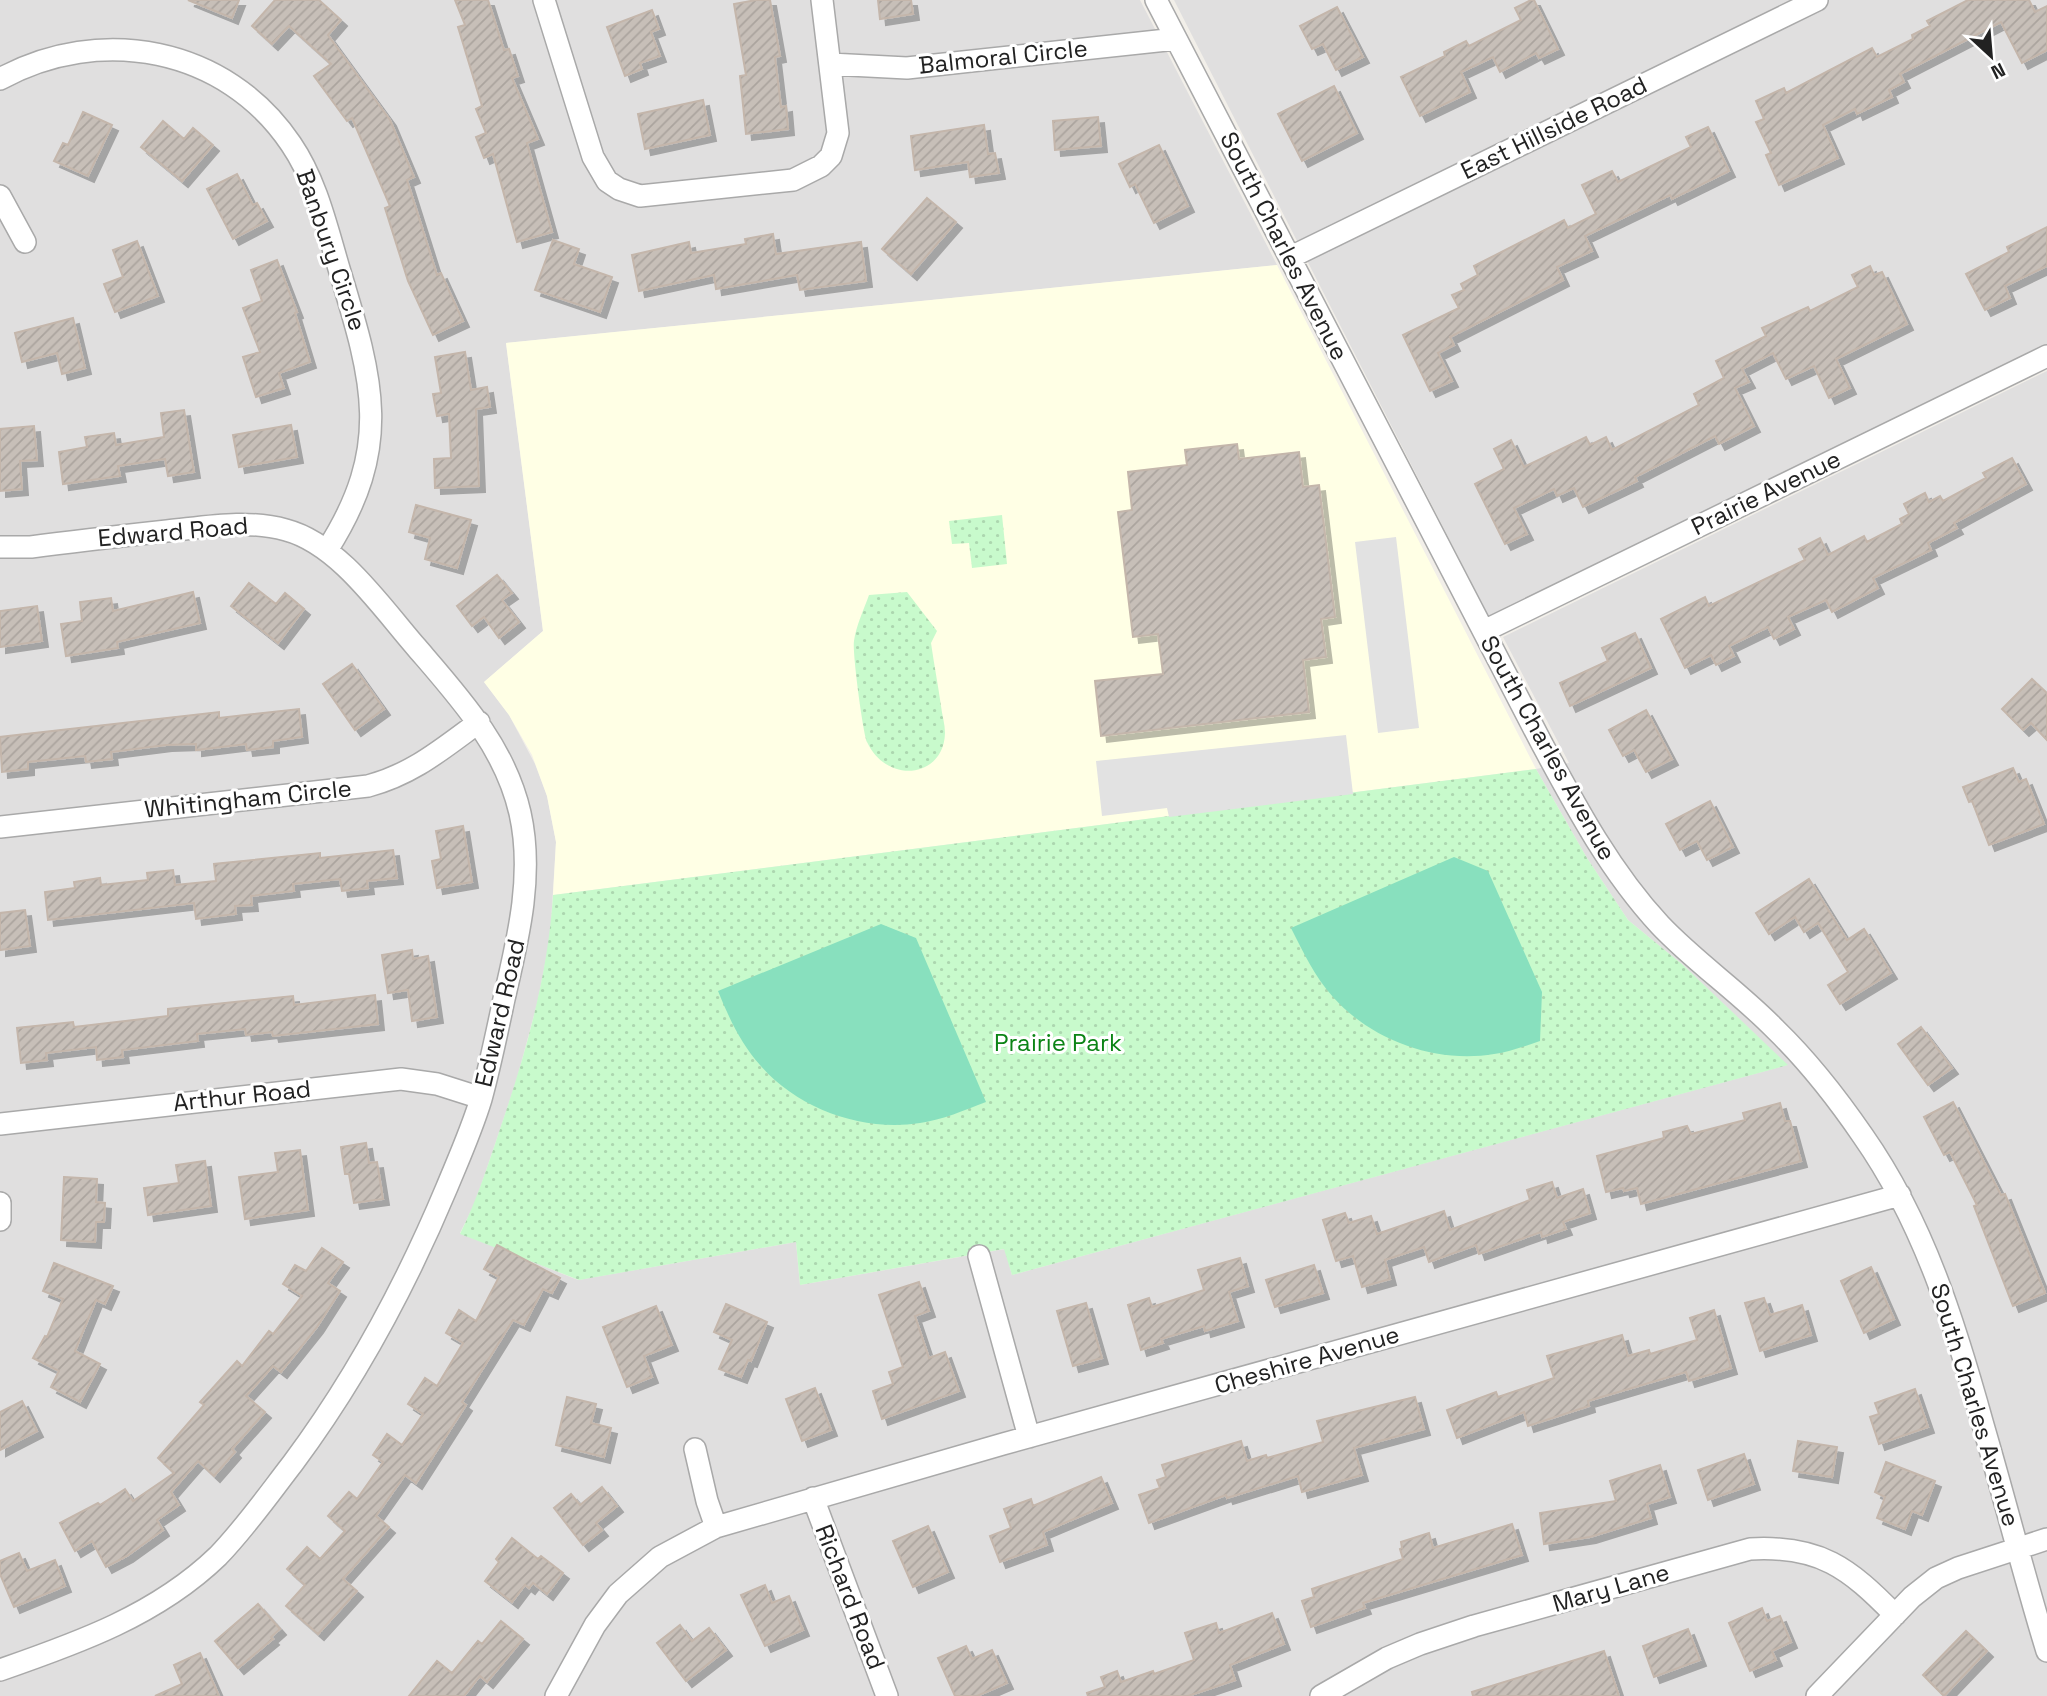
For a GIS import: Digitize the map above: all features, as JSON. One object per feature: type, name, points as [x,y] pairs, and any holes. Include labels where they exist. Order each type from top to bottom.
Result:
[{"type":"street","points":[[544,0],[593,157],[607,181],[628,193],[640,196],[793,180],[821,166],[831,156],[838,133],[822,0]]},
{"type":"street","name":"South Charles Avenue","points":[[1156,0],[1567,791],[1600,848],[1623,882],[1660,925],[1776,1029],[1826,1086],[1864,1138],[1899,1195],[1940,1285],[1962,1348],[2047,1651]]},
{"type":"street","name":"East Hillside Road","points":[[1291,257],[1817,0]]},
{"type":"street","name":"Balmoral Circle","points":[[830,64],[907,68],[1176,39]]},
{"type":"street","name":"Banbury Circle","points":[[0,79],[34,62],[67,53],[114,48],[160,54],[196,66],[223,80],[253,102],[290,142],[312,182],[325,220],[364,351],[372,411],[370,440],[360,487],[346,521],[327,550]]},
{"type":"street","points":[[0,196],[25,242]]},
{"type":"street","name":"Prairie Avenue","points":[[1484,631],[2047,356]]},
{"type":"street","name":"Edward Road","points":[[0,547],[31,547],[215,526],[262,524],[306,537],[327,550],[352,574],[479,723],[500,757],[515,795],[525,846],[526,878],[513,964],[481,1098],[425,1240],[395,1301],[331,1409],[253,1516],[217,1556],[183,1586],[141,1614],[109,1630],[0,1670]]},
{"type":"street","name":"Whitingham Circle","points":[[0,827],[368,786],[414,769],[479,723]]},
{"type":"street","name":"Arthur Road","points":[[0,1124],[401,1079],[437,1084],[481,1098]]},
{"type":"street","name":"Cheshire Avenue","points":[[555,1696],[594,1625],[618,1594],[660,1557],[716,1527],[1899,1195]]},
{"type":"street","points":[[0,1203],[0,1220]]},
{"type":"street","points":[[979,1256],[1029,1437]]},
{"type":"street","points":[[695,1449],[716,1527]]},
{"type":"street","name":"Richard Road","points":[[813,1498],[887,1696]]},
{"type":"street","points":[[1817,1696],[1912,1597],[1936,1578],[1958,1568],[2047,1539]]},
{"type":"street","name":"Mary Lane","points":[[1321,1696],[1387,1658],[1430,1641],[1474,1626],[1750,1549],[1773,1548],[1833,1562],[1856,1578],[1895,1615]]},
{"type":"shaded area","points":[[0,0],[1140,0],[1277,265],[506,343],[543,631],[484,682],[509,715],[535,764],[547,796],[556,842],[550,939],[537,1004],[516,1082],[475,1203],[460,1233],[578,1280],[796,1242],[800,1285],[1005,1249],[1012,1275],[1787,1065],[1683,965],[1628,920],[1587,858],[1536,769],[1569,763],[1503,637],[2047,371],[2047,1696],[0,1696]]},
{"type":"shaded area","points":[[1174,0],[2047,0],[2047,345],[1489,617]]},
{"type":"shaded area","points":[[1277,265],[1536,769],[553,895],[556,842],[547,796],[532,755],[509,715],[484,682],[543,631],[506,343]]},
{"type":"shaded area","points":[[1396,537],[1419,728],[1378,733],[1355,542]]},
{"type":"shaded area","points":[[1346,735],[1353,794],[1169,817],[1167,808],[1102,816],[1096,761]]},
{"type":"green space","points":[[1002,515],[1007,564],[972,568],[969,543],[952,544],[949,521]]},
{"type":"green space","points":[[907,592],[937,631],[931,643],[945,733],[942,748],[935,759],[925,767],[913,771],[887,765],[876,756],[867,742],[854,648],[856,629],[869,595]]},
{"type":"green space","name":"Prairie Park","points":[[1536,769],[1587,858],[1628,920],[1683,965],[1788,1065],[1012,1275],[1004,1249],[800,1285],[796,1242],[579,1280],[460,1234],[487,1169],[527,1043],[541,984],[553,895]]},
{"type":"green space","points":[[1454,857],[1488,871],[1542,992],[1540,1041],[1505,1052],[1472,1056],[1428,1052],[1385,1037],[1348,1012],[1333,997],[1315,973],[1291,928]]},
{"type":"green space","points":[[881,924],[916,938],[986,1102],[920,1123],[876,1124],[854,1120],[832,1114],[793,1094],[760,1065],[741,1039],[718,991]]},
{"type":"building","points":[[188,0],[239,0],[232,18]]},
{"type":"building","points":[[275,0],[319,0],[341,20],[328,35],[390,120],[414,177],[407,180],[437,275],[441,273],[463,321],[433,335],[408,281],[385,208],[390,206],[352,118],[347,121],[314,76],[331,64],[289,26],[272,44],[252,26]]},
{"type":"building","points":[[455,0],[488,0],[504,50],[509,49],[518,76],[512,78],[538,139],[527,143],[552,232],[517,242],[493,154],[484,158],[476,137],[486,133],[476,109],[482,106],[458,27],[465,25]]},
{"type":"building","points":[[770,0],[780,56],[775,57],[781,107],[786,106],[788,129],[746,134],[740,76],[746,75],[734,4]]},
{"type":"building","points":[[878,0],[911,0],[913,14],[880,19]]},
{"type":"building","points":[[1534,0],[1558,49],[1539,58],[1536,53],[1500,72],[1493,57],[1461,72],[1470,92],[1420,116],[1401,77],[1445,56],[1444,52],[1466,41],[1469,46],[1521,20],[1515,8]]},
{"type":"building","points":[[1968,0],[2029,0],[2035,12],[2047,6],[2047,50],[2022,63],[2001,22],[1900,74],[1904,82],[1889,90],[1892,97],[1857,114],[1855,109],[1823,125],[1838,158],[1779,185],[1766,155],[1771,153],[1756,122],[1764,119],[1756,101],[1784,88],[1786,93],[1872,48],[1877,57],[1913,39],[1912,35],[1930,26],[1927,21]]},
{"type":"building","points":[[1337,7],[1363,57],[1336,70],[1323,44],[1312,49],[1300,26]]},
{"type":"building","points":[[652,10],[659,29],[651,32],[660,56],[640,63],[642,69],[625,76],[607,27]]},
{"type":"building","points":[[1334,86],[1357,133],[1302,161],[1278,114]]},
{"type":"building","points":[[703,100],[710,135],[645,149],[638,114]]},
{"type":"building","points":[[83,112],[112,125],[88,176],[54,161],[63,143],[68,145]]},
{"type":"building","points":[[1098,117],[1101,146],[1055,150],[1053,121]]},
{"type":"building","points":[[163,121],[184,139],[193,128],[213,145],[182,181],[141,147]]},
{"type":"building","points":[[984,125],[988,154],[995,153],[999,173],[970,177],[968,162],[915,170],[911,136]]},
{"type":"building","points":[[1708,127],[1729,171],[1672,199],[1670,195],[1585,236],[1592,251],[1557,267],[1563,280],[1450,337],[1454,345],[1438,353],[1452,381],[1430,391],[1403,335],[1459,308],[1452,295],[1464,290],[1461,284],[1478,275],[1474,266],[1564,220],[1568,228],[1596,214],[1582,185],[1612,171],[1618,182],[1691,147],[1686,137]]},
{"type":"building","points":[[1159,145],[1188,206],[1154,223],[1135,184],[1130,187],[1119,164]]},
{"type":"building","points":[[237,174],[253,205],[257,203],[267,221],[233,239],[207,189]]},
{"type":"building","points":[[927,198],[956,222],[911,274],[882,249]]},
{"type":"building","points":[[2047,227],[2047,266],[2005,286],[2010,298],[1985,310],[1966,274],[2009,252],[2007,247]]},
{"type":"building","points":[[773,234],[776,254],[861,242],[866,281],[800,290],[797,275],[716,289],[714,275],[639,291],[632,255],[689,242],[691,253],[746,244],[745,239]]},
{"type":"building","points":[[553,240],[579,249],[574,264],[612,277],[600,312],[535,290]]},
{"type":"building","points":[[137,241],[158,296],[115,312],[104,284],[123,277],[113,250]]},
{"type":"building","points":[[277,260],[297,312],[295,313],[310,362],[279,373],[284,388],[256,397],[243,357],[260,352],[243,308],[262,301],[251,270]]},
{"type":"building","points":[[1870,266],[1874,275],[1882,272],[1907,324],[1836,359],[1850,388],[1829,398],[1814,366],[1786,379],[1773,353],[1742,369],[1749,382],[1735,388],[1754,426],[1719,444],[1715,436],[1635,477],[1637,481],[1583,507],[1574,488],[1557,496],[1554,489],[1514,508],[1527,534],[1505,544],[1475,484],[1504,469],[1494,449],[1511,440],[1524,467],[1586,437],[1590,445],[1606,437],[1612,450],[1699,405],[1694,394],[1724,378],[1716,361],[1766,336],[1762,328],[1808,307],[1810,311],[1858,287],[1852,275]]},
{"type":"building","points":[[73,318],[85,368],[62,374],[57,353],[22,362],[15,333]]},
{"type":"building","points":[[465,352],[471,390],[487,387],[490,407],[476,409],[479,486],[435,488],[434,459],[451,458],[449,414],[437,416],[433,394],[441,393],[435,357]]},
{"type":"building","points":[[184,410],[194,472],[168,476],[165,459],[118,466],[120,476],[63,484],[59,452],[87,447],[85,437],[114,433],[116,445],[164,437],[161,413]]},
{"type":"building","points":[[291,425],[297,457],[239,467],[233,435]]},
{"type":"building","points":[[34,426],[37,460],[20,461],[22,489],[0,491],[0,429]]},
{"type":"building","points":[[1237,444],[1239,459],[1299,452],[1303,487],[1319,485],[1335,617],[1321,619],[1326,657],[1303,660],[1309,712],[1101,736],[1095,681],[1163,674],[1158,634],[1133,637],[1118,512],[1132,510],[1128,472],[1187,465],[1185,450]]},
{"type":"building","points":[[2012,458],[2026,484],[1954,523],[1957,528],[1928,543],[1931,550],[1873,578],[1878,588],[1832,612],[1826,600],[1788,617],[1794,629],[1774,639],[1768,627],[1729,646],[1734,656],[1716,665],[1711,655],[1685,668],[1661,619],[1705,597],[1709,606],[1805,560],[1799,549],[1820,538],[1828,555],[1864,536],[1867,542],[1902,524],[1900,519],[1909,514],[1904,504],[1925,493],[1929,502],[1940,496],[1943,501],[1986,478],[1983,473]]},
{"type":"building","points":[[416,505],[471,520],[457,568],[425,559],[430,538],[409,532]]},
{"type":"building","points":[[497,575],[512,593],[502,600],[519,622],[499,638],[484,617],[472,626],[457,606]]},
{"type":"building","points":[[249,583],[276,604],[285,593],[304,609],[278,643],[231,606]]},
{"type":"building","points":[[193,592],[200,623],[117,642],[118,648],[66,656],[61,624],[82,621],[80,602],[111,598],[113,611]]},
{"type":"building","points":[[37,606],[42,641],[0,647],[0,611]]},
{"type":"building","points":[[1635,633],[1651,668],[1570,706],[1560,683],[1608,661],[1602,648]]},
{"type":"building","points":[[352,664],[384,709],[355,730],[323,684]]},
{"type":"building","points":[[2032,679],[2047,693],[2047,740],[2031,723],[2023,730],[2002,709]]},
{"type":"building","points":[[299,709],[302,737],[273,741],[273,747],[247,750],[246,744],[196,750],[196,744],[166,745],[111,752],[112,759],[86,762],[85,756],[28,762],[28,769],[2,772],[0,737],[219,712],[219,718]]},
{"type":"building","points":[[1646,710],[1672,759],[1646,772],[1634,750],[1623,756],[1609,730]]},
{"type":"building","points":[[2013,768],[2019,782],[2026,779],[2044,824],[1989,845],[1972,801],[1969,802],[1963,787]]},
{"type":"building","points":[[1710,801],[1733,847],[1707,860],[1697,841],[1680,850],[1666,824]]},
{"type":"building","points":[[463,826],[472,882],[437,888],[432,861],[441,859],[436,831]]},
{"type":"building","points":[[393,850],[397,878],[367,881],[368,888],[342,891],[340,879],[293,884],[294,891],[251,896],[252,905],[235,906],[236,914],[196,919],[194,903],[48,920],[45,892],[75,888],[74,882],[100,878],[101,885],[148,880],[147,873],[173,870],[175,885],[216,881],[214,864],[320,853],[320,858]]},
{"type":"building","points":[[1809,879],[1847,940],[1864,929],[1891,973],[1840,1004],[1828,985],[1848,972],[1818,923],[1804,932],[1795,917],[1769,934],[1756,913]]},
{"type":"building","points":[[25,910],[30,946],[0,950],[0,913]]},
{"type":"building","points":[[412,950],[413,959],[428,956],[437,1017],[412,1021],[408,990],[388,993],[382,955]]},
{"type":"building","points":[[375,995],[378,1024],[273,1036],[272,1032],[246,1035],[245,1029],[197,1034],[198,1041],[122,1050],[123,1057],[97,1060],[96,1047],[46,1053],[47,1060],[21,1063],[17,1028],[73,1022],[74,1027],[168,1016],[168,1009],[293,996],[294,1005]]},
{"type":"building","points":[[1921,1027],[1952,1068],[1928,1085],[1898,1044]]},
{"type":"building","points":[[1953,1102],[2001,1195],[2005,1194],[2045,1293],[2013,1306],[1974,1206],[1977,1205],[1950,1152],[1944,1155],[1924,1117]]},
{"type":"building","points":[[1780,1103],[1785,1121],[1790,1121],[1801,1161],[1641,1204],[1637,1188],[1606,1192],[1597,1156],[1664,1138],[1663,1132],[1687,1126],[1691,1134],[1745,1120],[1743,1113]]},
{"type":"building","points":[[366,1143],[369,1163],[377,1162],[383,1199],[354,1203],[349,1174],[345,1174],[341,1147]]},
{"type":"building","points":[[300,1150],[308,1210],[245,1219],[239,1177],[278,1172],[275,1153]]},
{"type":"building","points":[[205,1161],[211,1206],[148,1215],[144,1188],[179,1183],[176,1165]]},
{"type":"building","points":[[64,1177],[97,1179],[96,1202],[105,1203],[104,1222],[96,1222],[95,1242],[61,1240]]},
{"type":"building","points":[[1552,1182],[1557,1198],[1583,1189],[1590,1213],[1563,1222],[1566,1229],[1542,1237],[1541,1232],[1479,1254],[1476,1245],[1429,1262],[1424,1247],[1385,1260],[1390,1279],[1362,1287],[1353,1256],[1336,1261],[1323,1220],[1345,1213],[1349,1223],[1371,1216],[1377,1234],[1444,1211],[1450,1230],[1530,1200],[1527,1190]]},
{"type":"building","points":[[497,1245],[560,1278],[552,1293],[543,1289],[524,1325],[513,1320],[462,1402],[466,1405],[416,1483],[405,1475],[376,1516],[389,1527],[343,1579],[357,1591],[318,1634],[286,1606],[305,1585],[287,1569],[307,1547],[320,1559],[345,1531],[328,1516],[349,1492],[357,1499],[383,1462],[373,1455],[387,1434],[402,1445],[423,1414],[408,1404],[425,1378],[437,1386],[463,1343],[446,1333],[459,1310],[476,1321],[499,1277],[484,1269]]},
{"type":"building","points":[[322,1248],[343,1262],[328,1283],[340,1291],[317,1327],[281,1372],[273,1366],[246,1396],[265,1412],[232,1449],[235,1452],[214,1476],[198,1461],[171,1492],[179,1505],[157,1520],[163,1530],[127,1556],[106,1567],[92,1541],[75,1551],[60,1523],[98,1503],[100,1505],[125,1489],[133,1501],[174,1473],[158,1458],[204,1405],[200,1402],[237,1361],[242,1366],[269,1331],[273,1334],[302,1296],[283,1284],[295,1265],[306,1271]]},
{"type":"building","points":[[1240,1258],[1248,1286],[1229,1292],[1238,1321],[1205,1331],[1204,1326],[1161,1339],[1163,1343],[1141,1350],[1128,1305],[1149,1298],[1152,1307],[1204,1290],[1198,1270]]},
{"type":"building","points":[[54,1263],[113,1286],[105,1304],[96,1300],[75,1351],[100,1364],[80,1402],[51,1387],[59,1371],[33,1358],[45,1336],[47,1337],[63,1299],[43,1291]]},
{"type":"building","points":[[1314,1265],[1323,1293],[1275,1307],[1266,1280]]},
{"type":"building","points":[[1871,1267],[1894,1319],[1864,1333],[1841,1281]]},
{"type":"building","points":[[919,1282],[929,1311],[915,1316],[929,1358],[945,1352],[959,1391],[882,1419],[873,1391],[893,1384],[889,1372],[903,1367],[879,1295]]},
{"type":"building","points":[[1764,1298],[1770,1315],[1802,1305],[1811,1335],[1760,1351],[1745,1303]]},
{"type":"building","points":[[1086,1303],[1102,1358],[1073,1366],[1057,1311]]},
{"type":"building","points":[[726,1304],[767,1322],[751,1361],[748,1360],[741,1377],[719,1369],[732,1340],[714,1332]]},
{"type":"building","points":[[656,1306],[672,1345],[644,1356],[652,1377],[627,1387],[603,1327]]},
{"type":"building","points":[[1714,1310],[1731,1368],[1689,1381],[1686,1372],[1588,1401],[1589,1406],[1528,1426],[1524,1412],[1457,1438],[1447,1410],[1496,1392],[1498,1397],[1554,1378],[1547,1356],[1622,1335],[1628,1356],[1649,1350],[1650,1354],[1697,1340],[1690,1318]]},
{"type":"building","points":[[815,1388],[831,1430],[802,1441],[786,1399]]},
{"type":"building","points":[[1915,1389],[1928,1427],[1879,1444],[1870,1417],[1879,1414],[1875,1403]]},
{"type":"building","points":[[567,1397],[596,1404],[591,1423],[611,1428],[604,1457],[556,1445]]},
{"type":"building","points":[[1415,1397],[1424,1429],[1354,1448],[1362,1475],[1302,1492],[1298,1476],[1227,1498],[1226,1495],[1149,1523],[1139,1495],[1160,1488],[1157,1480],[1166,1477],[1162,1465],[1241,1441],[1247,1461],[1266,1455],[1267,1458],[1323,1442],[1317,1421]]},
{"type":"building","points":[[22,1401],[37,1431],[0,1450],[0,1412]]},
{"type":"building","points":[[1798,1441],[1837,1447],[1832,1477],[1793,1471]]},
{"type":"building","points":[[1744,1454],[1754,1484],[1708,1500],[1698,1470]]},
{"type":"building","points":[[1886,1462],[1935,1481],[1922,1515],[1912,1511],[1905,1529],[1877,1518],[1885,1497],[1875,1492]]},
{"type":"building","points":[[1660,1465],[1670,1497],[1647,1504],[1651,1518],[1590,1537],[1544,1544],[1540,1513],[1616,1501],[1610,1481]]},
{"type":"building","points":[[1101,1477],[1112,1503],[1043,1532],[1047,1545],[1000,1562],[990,1536],[1011,1528],[1004,1509],[1031,1499],[1033,1506]]},
{"type":"building","points":[[602,1487],[617,1506],[596,1523],[602,1530],[583,1545],[554,1508],[571,1494],[580,1505]]},
{"type":"building","points":[[1512,1524],[1522,1555],[1363,1603],[1365,1608],[1311,1627],[1302,1601],[1314,1597],[1312,1589],[1403,1559],[1401,1542],[1429,1533],[1433,1548]]},
{"type":"building","points":[[928,1526],[948,1572],[913,1587],[893,1541]]},
{"type":"building","points":[[512,1538],[538,1559],[541,1556],[563,1573],[547,1594],[533,1583],[529,1588],[525,1585],[512,1602],[485,1581],[499,1562],[496,1559]]},
{"type":"building","points":[[19,1553],[27,1571],[55,1560],[65,1586],[14,1607],[0,1574],[0,1561]]},
{"type":"building","points":[[765,1585],[772,1603],[789,1596],[803,1630],[765,1646],[741,1595]]},
{"type":"building","points":[[258,1604],[280,1629],[271,1637],[273,1639],[238,1668],[215,1641]]},
{"type":"building","points":[[1762,1608],[1767,1621],[1780,1616],[1791,1642],[1772,1651],[1776,1660],[1750,1671],[1729,1623]]},
{"type":"building","points":[[1272,1613],[1284,1644],[1230,1665],[1235,1680],[1188,1696],[1088,1696],[1087,1693],[1105,1687],[1101,1677],[1117,1671],[1121,1682],[1194,1660],[1185,1633],[1216,1623],[1219,1633]]},
{"type":"building","points":[[501,1621],[523,1639],[487,1682],[480,1676],[464,1696],[409,1696],[437,1661],[452,1673],[478,1641],[482,1644]]},
{"type":"building","points":[[680,1625],[692,1641],[709,1628],[726,1650],[686,1681],[657,1643]]},
{"type":"building","points":[[1688,1629],[1700,1660],[1654,1677],[1643,1646]]},
{"type":"building","points":[[1966,1631],[1987,1651],[1944,1696],[1923,1675]]},
{"type":"building","points":[[966,1646],[972,1659],[992,1650],[1007,1683],[977,1696],[955,1696],[938,1658]]},
{"type":"building","points":[[1604,1651],[1619,1696],[1473,1696],[1472,1692]]},
{"type":"building","points":[[200,1653],[219,1696],[155,1696],[182,1684],[174,1665]]}]
